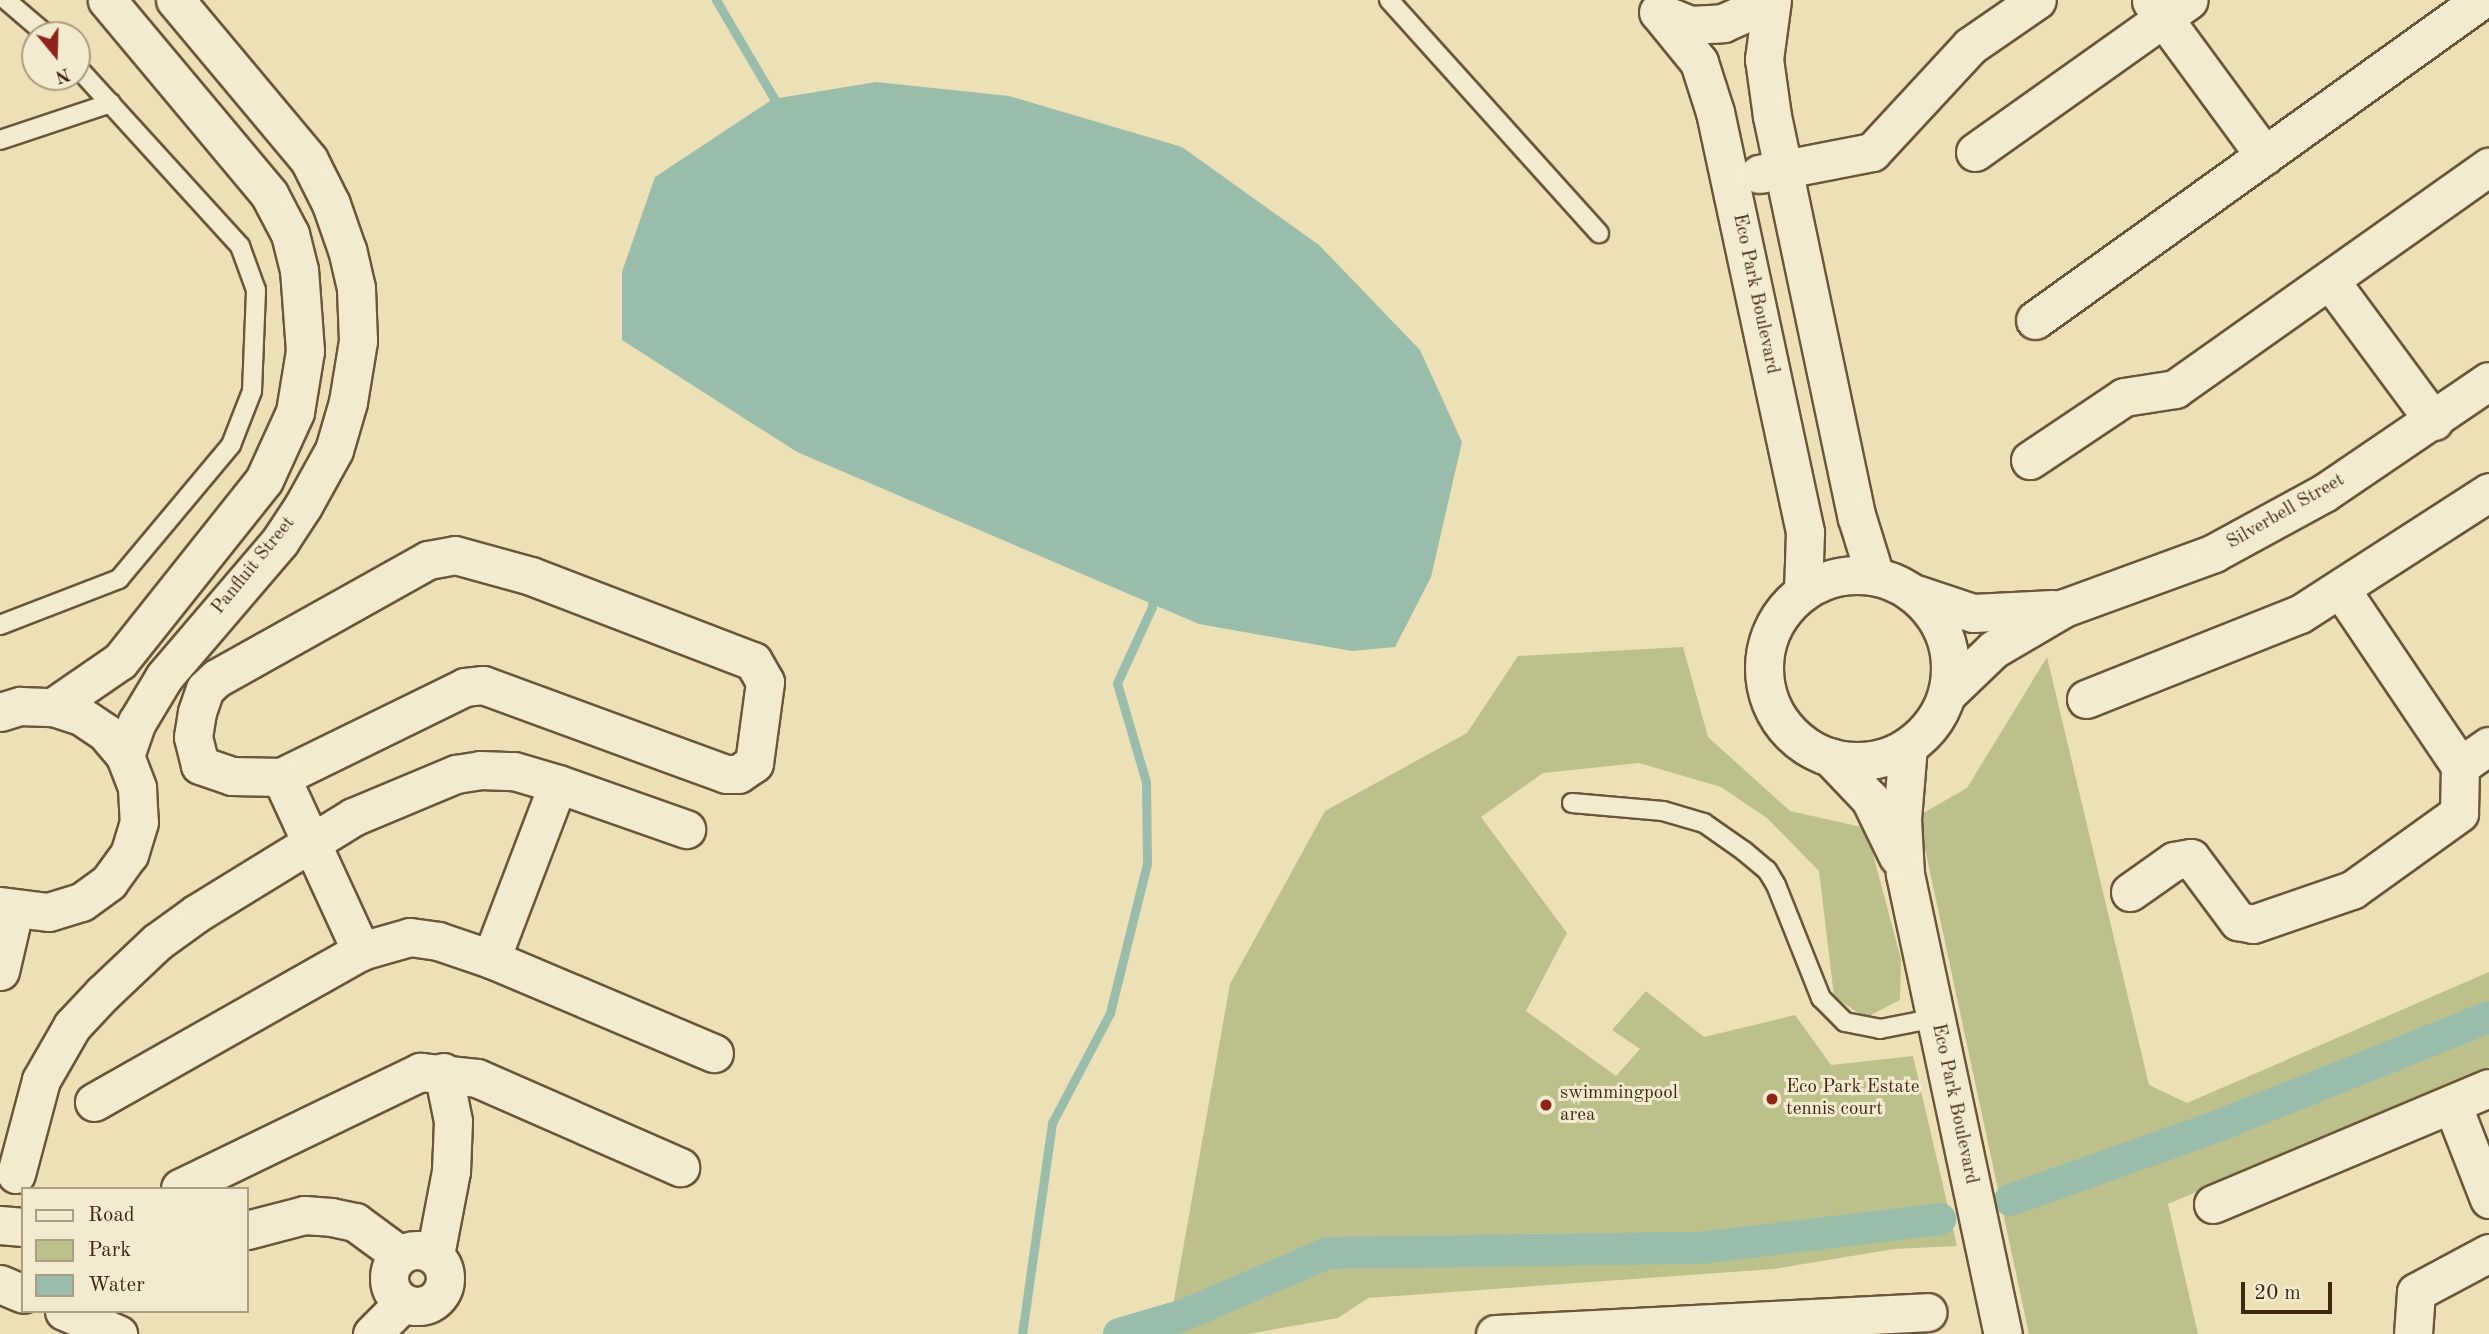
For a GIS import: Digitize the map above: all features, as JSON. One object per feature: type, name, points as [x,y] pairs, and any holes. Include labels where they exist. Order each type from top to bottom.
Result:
[{"type":"street","points":[[53,707],[120,661],[264,480],[295,412],[305,351],[299,270],[290,234],[269,194],[107,0]]},
{"type":"street","name":"Panfluit Street","points":[[125,756],[137,722],[164,677],[280,541],[303,506],[334,450],[348,402],[358,341],[356,288],[347,250],[331,204],[309,160],[176,0]]},
{"type":"street","points":[[1652,7],[1690,25],[1723,23],[1752,10],[1761,0]]},
{"type":"street","points":[[1772,0],[1764,60],[1783,169],[1857,518],[1875,576]]},
{"type":"street","points":[[1731,181],[1872,152],[1970,46],[2036,0]]},
{"type":"street","points":[[2035,320],[2481,0]]},
{"type":"street","points":[[1975,152],[2168,6],[2265,156]]},
{"type":"street","name":"Eco Park Boulevard","points":[[1652,7],[1699,62],[1731,181],[1805,531],[1803,591]]},
{"type":"street","points":[[2030,460],[2124,397],[2175,389],[2331,282],[2489,167]]},
{"type":"street","points":[[2331,282],[2434,421]]},
{"type":"street","name":"Silverbell Street","points":[[1947,694],[1987,654],[2064,608],[2214,553],[2324,493],[2434,421],[2489,381]]},
{"type":"street","points":[[2086,699],[2265,630],[2342,591],[2489,492]]},
{"type":"street","points":[[455,555],[485,561],[753,661],[764,674],[758,754],[747,771],[738,774],[726,774],[483,685],[465,687],[281,777],[232,776],[200,765],[193,737],[205,689],[237,664],[428,560],[455,555]]},
{"type":"street","points":[[1850,574],[1875,576],[1916,594],[1935,614],[1947,639],[1951,667],[1947,694],[1933,724],[1908,746],[1883,758],[1857,761],[1830,757],[1803,744],[1782,724],[1768,698],[1765,678],[1768,639],[1782,612],[1803,591],[1850,574]]},
{"type":"street","points":[[2130,892],[2174,861],[2191,858],[2246,925],[2352,890],[2453,819],[2461,803],[2474,756],[2342,591]]},
{"type":"street","name":"Silverbell Street","points":[[1916,594],[1973,613],[2064,608]]},
{"type":"street","points":[[0,712],[20,706],[53,707],[82,716],[106,733],[125,756],[137,788],[139,822],[129,854],[109,883],[81,902],[48,912],[7,909],[0,971]]},
{"type":"street","name":"Eco Park Boulevard","points":[[1908,746],[1902,819],[1905,874],[2003,1334]]},
{"type":"street","name":"Eco Park Boulevard","points":[[1830,757],[1870,799],[1905,874]]},
{"type":"street","points":[[18,1180],[41,1080],[72,1026],[157,942],[312,840],[383,803],[456,774],[514,771],[686,829]]},
{"type":"street","points":[[281,777],[361,951]]},
{"type":"street","points":[[491,959],[558,784]]},
{"type":"street","points":[[94,1102],[361,951],[410,937],[438,941],[491,959],[714,1053]]},
{"type":"street","points":[[182,1187],[400,1079],[420,1072],[443,1072],[477,1078],[680,1167]]},
{"type":"street","points":[[248,1230],[304,1215],[355,1222],[417,1255],[446,1276],[437,1298],[427,1305],[403,1303],[394,1296],[388,1275],[417,1255],[451,1171],[453,1121],[443,1072]]},
{"type":"street","points":[[2213,1204],[2489,1088]]},
{"type":"street","points":[[2452,1104],[2489,1199]]},
{"type":"street","points":[[0,1225],[21,1227]]},
{"type":"street","points":[[2413,1334],[2416,1292],[2489,1253]]},
{"type":"street","points":[[0,1284],[21,1293]]},
{"type":"street","points":[[372,1334],[403,1303]]},
{"type":"street","points":[[1499,1334],[1796,1327],[1927,1312]]},
{"type":"street","points":[[69,1313],[118,1334]]},
{"type":"lane","points":[[6,0],[31,21]]},
{"type":"lane","points":[[1389,0],[1599,233]]},
{"type":"lane","points":[[0,625],[119,579],[231,445],[252,391],[256,290],[240,246],[91,82]]},
{"type":"lane","points":[[0,140],[111,103]]},
{"type":"lane","points":[[1572,803],[1663,811],[1704,823],[1744,851],[1767,870],[1776,885],[1821,998],[1844,1022],[1880,1029],[1936,1018]]},
{"type":"green space","points":[[1683,647],[1708,737],[1790,811],[1866,828],[1901,959],[1900,1000],[1865,1018],[1834,996],[1819,871],[1767,818],[1721,787],[1639,763],[1543,773],[1481,817],[1567,933],[1526,1011],[1616,1076],[1640,1049],[1612,1030],[1646,991],[1704,1037],[1795,1015],[1831,1065],[1913,1056],[1957,1246],[1894,1249],[1774,1269],[1368,1298],[1338,1318],[1248,1334],[1168,1334],[1230,984],[1325,811],[1467,733],[1518,656]]},
{"type":"green space","points":[[2047,657],[2149,1085],[2187,1103],[2489,972],[2489,1067],[2168,1204],[2198,1334],[2029,1334],[1918,816],[1967,788]]},
{"type":"water","points":[[876,82],[1009,96],[1182,147],[1319,245],[1420,350],[1462,442],[1431,577],[1395,647],[1352,651],[1199,624],[797,452],[622,340],[622,272],[655,177],[773,99]]},
{"type":"waterway","points":[[716,0],[779,107]]},
{"type":"waterway","points":[[1022,1334],[1052,1123],[1110,1013],[1147,864],[1146,782],[1117,683],[1152,607],[1153,594]]},
{"type":"waterway","points":[[2010,1200],[2218,1126],[2489,1017]]},
{"type":"waterway","points":[[1119,1334],[1184,1315],[1328,1253],[1701,1248],[1940,1219]]},
{"type":"place","name":"Eco Park Estate tennis court","points":[[1772,1099]]},
{"type":"place","name":"swimmingpool area","points":[[1546,1105]]}]
